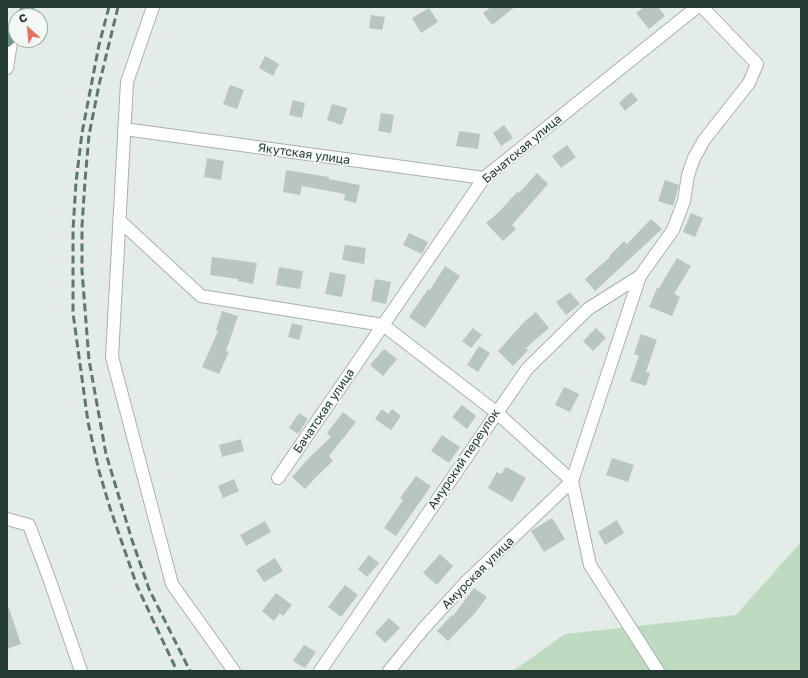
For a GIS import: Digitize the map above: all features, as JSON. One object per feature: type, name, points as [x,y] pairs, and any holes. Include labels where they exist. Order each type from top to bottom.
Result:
[{"type":"street","points":[[163,7],[152,10],[127,82],[112,357],[172,584],[234,671]]},
{"type":"street","name":"Бачатская улица","points":[[278,478],[484,178],[697,7]]},
{"type":"street","points":[[658,671],[590,565],[572,481],[640,276],[673,230],[684,201],[688,176],[694,158],[704,140],[749,83],[757,64],[702,7]]},
{"type":"street","points":[[7,68],[10,48]]},
{"type":"street","name":"Якутская улица","points":[[124,129],[484,178]]},
{"type":"street","points":[[119,220],[201,296],[383,325],[496,412],[572,481]]},
{"type":"street","name":"Амурский переулок","points":[[320,671],[496,412],[527,369],[588,308],[640,276]]},
{"type":"street","name":"Амурская улица","points":[[390,671],[424,628],[467,581],[572,481]]},
{"type":"street","points":[[7,519],[29,525],[81,671]]},
{"type":"green space","points":[[801,542],[801,670],[513,671],[565,634],[736,615]]},
{"type":"building","points":[[491,7],[515,7],[492,25],[483,13]]},
{"type":"building","points":[[644,7],[658,7],[665,16],[649,29],[636,13]]},
{"type":"building","points":[[429,8],[438,22],[421,33],[412,18]]},
{"type":"building","points":[[371,15],[385,17],[382,30],[369,28]]},
{"type":"building","points":[[265,56],[279,64],[273,76],[259,68]]},
{"type":"building","points":[[230,85],[244,90],[237,109],[223,104]]},
{"type":"building","points":[[631,92],[638,100],[625,111],[619,103]]},
{"type":"building","points":[[293,100],[305,103],[302,118],[289,115]]},
{"type":"building","points":[[332,104],[347,108],[342,125],[327,120]]},
{"type":"building","points":[[381,113],[394,115],[391,133],[378,131]]},
{"type":"building","points":[[504,125],[513,138],[501,146],[493,133]]},
{"type":"building","points":[[459,131],[480,134],[478,149],[456,146]]},
{"type":"building","points":[[567,145],[576,157],[561,168],[552,156]]},
{"type":"building","points":[[207,158],[224,161],[221,180],[204,177]]},
{"type":"building","points":[[286,170],[329,177],[329,179],[360,185],[356,203],[344,200],[345,194],[302,186],[300,195],[283,192]]},
{"type":"building","points":[[537,173],[548,184],[512,225],[516,229],[503,241],[486,223],[499,212],[517,192],[519,193]]},
{"type":"building","points":[[665,180],[679,185],[673,206],[658,201]]},
{"type":"building","points":[[691,213],[703,218],[695,237],[683,232]]},
{"type":"building","points":[[651,219],[662,229],[595,291],[585,279],[610,257],[609,256],[624,241],[627,244]]},
{"type":"building","points":[[409,233],[428,242],[422,254],[403,245]]},
{"type":"building","points":[[345,245],[366,248],[364,264],[342,260]]},
{"type":"building","points":[[212,257],[257,263],[253,284],[238,281],[238,279],[210,275]]},
{"type":"building","points":[[677,258],[691,266],[674,294],[680,297],[672,316],[649,307],[657,288],[659,288]]},
{"type":"building","points":[[445,266],[460,276],[425,328],[409,317],[428,289],[430,290]]},
{"type":"building","points":[[279,267],[303,271],[300,289],[276,285]]},
{"type":"building","points":[[330,272],[346,275],[342,297],[325,294]]},
{"type":"building","points":[[375,279],[391,282],[386,304],[371,301]]},
{"type":"building","points":[[570,292],[580,304],[566,315],[556,302]]},
{"type":"building","points":[[222,311],[238,316],[226,351],[229,352],[219,374],[202,367],[218,331],[216,330]]},
{"type":"building","points":[[536,312],[549,328],[526,348],[528,350],[513,366],[498,351],[525,321]]},
{"type":"building","points":[[292,323],[303,326],[299,340],[288,337]]},
{"type":"building","points":[[473,328],[482,335],[471,348],[462,341]]},
{"type":"building","points":[[596,328],[606,338],[593,351],[583,341]]},
{"type":"building","points":[[641,334],[657,340],[646,372],[650,373],[646,386],[630,381],[639,356],[634,354]]},
{"type":"building","points":[[479,346],[490,353],[478,372],[467,365]]},
{"type":"building","points":[[384,349],[397,359],[383,376],[370,365]]},
{"type":"building","points":[[564,387],[579,394],[570,412],[555,405]]},
{"type":"building","points":[[462,405],[476,416],[467,429],[452,417]]},
{"type":"building","points":[[382,409],[388,414],[392,409],[401,416],[391,430],[375,419]]},
{"type":"building","points":[[343,412],[356,422],[329,456],[333,461],[305,489],[292,477],[331,437],[327,433]]},
{"type":"building","points":[[299,413],[308,419],[298,434],[289,428]]},
{"type":"building","points":[[442,435],[460,447],[449,463],[431,451]]},
{"type":"building","points":[[241,439],[244,451],[222,457],[219,445]]},
{"type":"building","points":[[612,458],[634,465],[628,482],[606,475]]},
{"type":"building","points":[[506,467],[526,478],[512,502],[488,488],[497,472],[501,474]]},
{"type":"building","points":[[416,476],[431,486],[396,536],[384,528],[403,500],[400,498]]},
{"type":"building","points":[[234,479],[239,491],[223,498],[218,486]]},
{"type":"building","points":[[552,518],[565,539],[544,552],[531,531]]},
{"type":"building","points":[[617,520],[624,533],[605,545],[598,532]]},
{"type":"building","points":[[265,521],[271,532],[246,546],[240,535]]},
{"type":"building","points":[[440,554],[453,566],[437,585],[423,573]]},
{"type":"building","points":[[369,555],[379,563],[367,577],[358,569]]},
{"type":"building","points":[[275,558],[283,571],[264,582],[256,570]]},
{"type":"building","points":[[345,585],[358,595],[341,617],[328,607]]},
{"type":"building","points":[[474,588],[487,597],[475,613],[448,641],[437,631],[452,615],[453,616]]},
{"type":"building","points":[[276,593],[292,605],[283,616],[280,613],[274,621],[262,611]]},
{"type":"building","points":[[7,608],[9,608],[21,644],[7,649]]},
{"type":"building","points":[[389,618],[400,628],[385,643],[375,633]]},
{"type":"building","points":[[304,645],[316,652],[305,668],[293,661]]},
{"type":"railway","points":[[109,7],[99,45],[82,133],[76,182],[73,230],[73,313],[88,422],[99,471],[137,586],[177,671]]},
{"type":"railway","points":[[118,7],[99,85],[89,135],[85,181],[82,226],[82,271],[89,360],[106,454],[132,540],[149,589],[190,671]]}]
